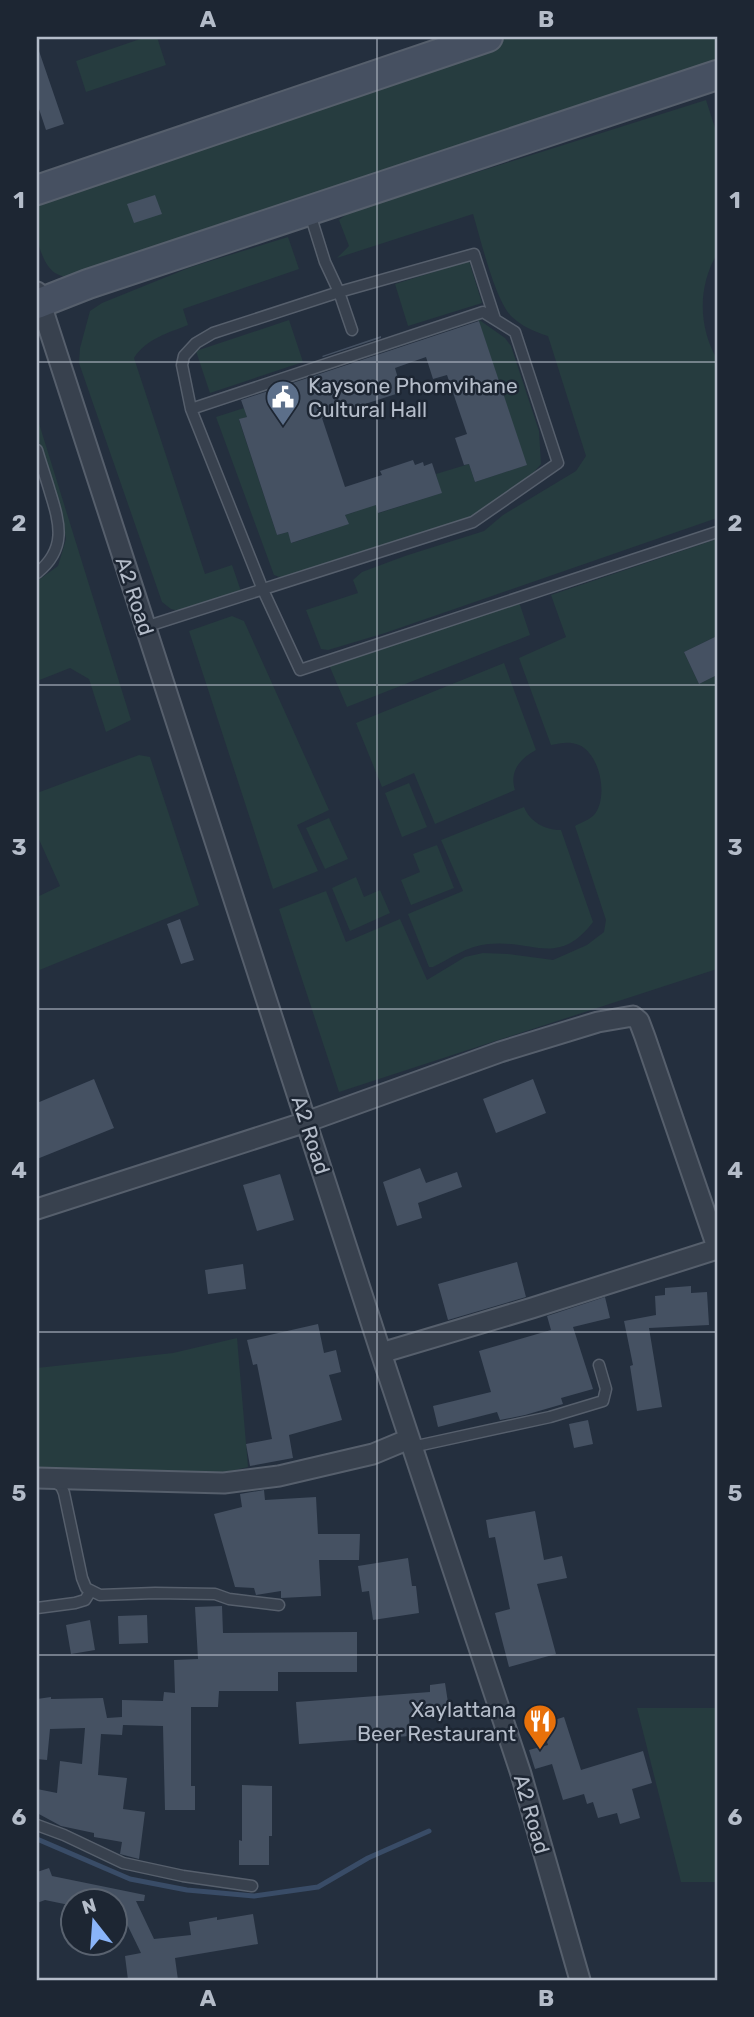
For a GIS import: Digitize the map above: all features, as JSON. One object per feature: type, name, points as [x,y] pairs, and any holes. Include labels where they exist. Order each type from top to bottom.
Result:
[{"type":"street","points":[[37,190],[488,37]]},
{"type":"street","points":[[38,299],[717,75]]},
{"type":"street","name":"A2 Road","points":[[38,299],[521,1774],[580,1980]]},
{"type":"street","points":[[37,1209],[306,1122],[500,1052],[598,1022],[633,1016],[639,1021],[645,1037],[717,1248],[382,1353]]},
{"type":"street","points":[[43,1478],[224,1483],[279,1476],[411,1443]]},
{"type":"lane","points":[[309,210],[325,262],[352,330]]},
{"type":"lane","points":[[495,319],[474,254],[339,292],[213,333],[196,343],[184,356],[182,365],[191,409],[263,590],[300,670],[717,533]]},
{"type":"lane","points":[[145,627],[473,522],[558,463],[515,332],[483,312],[191,409]]},
{"type":"lane","points":[[37,450],[59,520],[59,536],[54,554],[37,573]]},
{"type":"lane","points":[[411,1443],[550,1417],[604,1401],[606,1389],[599,1365]]},
{"type":"lane","points":[[43,1478],[61,1486],[64,1493],[82,1578],[90,1592],[100,1595],[155,1592],[215,1594],[229,1599],[279,1605]]},
{"type":"lane","points":[[37,1608],[85,1600],[90,1592]]},
{"type":"lane","points":[[37,1825],[123,1863],[183,1876],[252,1886]]},
{"type":"green space","points":[[146,37],[157,37],[166,65],[86,92],[76,61]]},
{"type":"green space","points":[[511,37],[717,37],[717,63],[77,279],[55,273],[49,268],[41,252],[36,232],[37,206],[49,194]]},
{"type":"green space","points":[[706,100],[717,134],[717,254],[706,279],[703,306],[706,333],[717,359],[717,518],[385,633],[328,650],[321,649],[306,610],[358,593],[353,580],[362,572],[484,531],[503,515],[576,471],[586,456],[548,336],[519,323],[505,307],[489,268],[473,214],[337,258],[349,246],[339,220],[348,213]]},
{"type":"green space","points":[[288,237],[299,269],[183,309],[188,325],[151,341],[134,358],[205,574],[232,565],[242,594],[183,612],[171,609],[162,602],[79,363],[80,348],[90,311],[102,303],[191,267]]},
{"type":"green space","points":[[469,261],[482,303],[408,326],[395,284]]},
{"type":"green space","points":[[478,319],[505,338],[511,346],[539,431],[541,464],[528,479],[475,516],[285,579],[274,575],[216,417],[244,408],[247,417],[239,420],[277,535],[288,532],[292,543],[348,524],[345,515],[355,512],[372,496],[379,513],[441,493],[436,474],[469,464],[475,482],[526,465]]},
{"type":"green space","points":[[289,320],[303,362],[210,393],[196,351]]},
{"type":"green space","points":[[37,417],[131,720],[106,732],[89,679],[70,668],[37,681],[37,581],[58,566],[66,539],[60,506],[37,435]]},
{"type":"green space","points":[[717,539],[717,636],[684,652],[699,684],[717,675],[717,969],[339,1092],[279,909],[326,891],[346,942],[400,919],[427,980],[465,957],[483,953],[553,960],[587,945],[604,932],[606,920],[575,826],[592,817],[599,807],[601,787],[597,766],[579,745],[551,745],[519,658],[566,637],[551,595]]},
{"type":"green space","points":[[519,602],[530,635],[347,707],[329,665]]},
{"type":"green space","points":[[232,616],[244,621],[329,810],[297,825],[318,871],[273,889],[189,631]]},
{"type":"green space","points":[[504,663],[536,750],[517,766],[515,790],[435,824],[414,773],[382,787],[356,723]]},
{"type":"green space","points":[[139,755],[150,757],[199,905],[37,971],[37,897],[60,886],[37,835],[37,793]]},
{"type":"green space","points":[[409,783],[427,827],[402,837],[385,793]]},
{"type":"green space","points":[[524,807],[530,817],[539,824],[549,829],[561,830],[593,922],[580,936],[556,948],[480,945],[429,967],[408,914],[463,891],[441,840]]},
{"type":"green space","points":[[329,818],[348,859],[325,869],[306,828]]},
{"type":"green space","points":[[437,845],[454,888],[411,905],[401,880],[420,872],[413,854]]},
{"type":"green space","points":[[356,877],[364,897],[380,890],[390,913],[350,931],[332,888]]},
{"type":"green space","points":[[237,1338],[248,1467],[222,1473],[37,1469],[37,1368],[173,1353]]},
{"type":"green space","points":[[637,1708],[717,1708],[717,1882],[681,1882]]},
{"type":"building","points":[[39,51],[64,124],[46,130],[37,103]]},
{"type":"building","points":[[155,195],[162,214],[134,223],[127,204]]},
{"type":"building","name":"Kaysone Phomvihane Cultural Hall","points":[[479,321],[527,465],[475,482],[469,464],[464,465],[455,438],[467,434],[447,375],[433,379],[426,357],[395,368],[402,392],[322,418],[345,487],[382,475],[380,471],[413,460],[415,465],[432,463],[442,493],[378,513],[376,505],[345,515],[349,524],[291,543],[288,532],[277,535],[239,419],[247,417],[241,400]]},
{"type":"building","points":[[381,336],[381,338],[322,356]]},
{"type":"building","points":[[717,636],[717,675],[699,684],[684,652]]},
{"type":"building","points":[[180,919],[194,960],[181,964],[167,924]]},
{"type":"building","points":[[94,1079],[114,1128],[37,1159],[37,1103]]},
{"type":"building","points":[[533,1079],[546,1113],[496,1133],[483,1099]]},
{"type":"building","points":[[420,1168],[426,1183],[457,1172],[462,1187],[418,1203],[422,1218],[397,1226],[383,1182]]},
{"type":"building","points":[[280,1174],[294,1220],[257,1231],[243,1185]]},
{"type":"building","points":[[517,1262],[526,1297],[448,1320],[438,1284]]},
{"type":"building","points":[[243,1264],[246,1289],[208,1294],[205,1270]]},
{"type":"building","points":[[691,1286],[691,1293],[707,1292],[709,1325],[649,1328],[662,1407],[637,1411],[630,1366],[633,1365],[624,1321],[656,1315],[655,1296],[665,1295],[665,1288]]},
{"type":"building","points":[[605,1297],[610,1318],[573,1327],[593,1389],[561,1398],[563,1404],[525,1415],[500,1420],[497,1412],[438,1427],[433,1406],[491,1392],[479,1351],[551,1330],[547,1316]]},
{"type":"building","points":[[318,1324],[324,1353],[336,1350],[341,1372],[329,1375],[342,1420],[289,1435],[293,1458],[250,1466],[246,1444],[272,1439],[257,1364],[253,1365],[247,1340]]},
{"type":"building","points":[[588,1420],[593,1444],[574,1448],[569,1424]]},
{"type":"building","points":[[264,1490],[265,1500],[316,1497],[318,1534],[360,1534],[359,1560],[319,1560],[321,1596],[281,1598],[281,1591],[256,1595],[254,1588],[235,1587],[214,1514],[242,1507],[240,1494]]},
{"type":"building","points":[[535,1511],[544,1560],[562,1556],[567,1578],[537,1584],[556,1654],[509,1667],[495,1613],[510,1609],[495,1537],[489,1538],[486,1520]]},
{"type":"building","points":[[408,1558],[412,1586],[416,1586],[419,1613],[373,1620],[369,1591],[362,1592],[358,1566]]},
{"type":"building","points":[[222,1606],[223,1633],[357,1632],[357,1672],[278,1672],[278,1691],[219,1691],[218,1707],[191,1707],[191,1786],[195,1786],[195,1810],[165,1810],[163,1726],[123,1725],[122,1735],[101,1734],[98,1775],[127,1778],[123,1809],[145,1812],[139,1859],[120,1854],[122,1842],[94,1837],[94,1833],[61,1826],[37,1813],[37,1789],[57,1793],[60,1761],[82,1764],[85,1728],[50,1729],[47,1760],[37,1759],[37,1699],[103,1698],[107,1718],[122,1717],[122,1700],[163,1701],[164,1692],[175,1693],[174,1660],[198,1659],[195,1607]]},
{"type":"building","points":[[147,1615],[148,1643],[119,1644],[118,1616]]},
{"type":"building","points":[[90,1620],[95,1650],[71,1654],[66,1625]]},
{"type":"building","points":[[445,1683],[449,1709],[409,1715],[410,1736],[299,1744],[296,1702],[430,1692],[430,1685]]},
{"type":"building","points":[[564,1717],[581,1770],[643,1751],[652,1783],[632,1789],[640,1818],[620,1824],[617,1813],[598,1818],[593,1802],[587,1804],[584,1794],[563,1800],[552,1764],[535,1769],[529,1750],[548,1745],[541,1724]]},
{"type":"building","points":[[242,1785],[272,1786],[269,1865],[239,1865]]},
{"type":"building","points":[[49,1868],[52,1876],[111,1888],[60,1888],[60,1903],[45,1900],[37,1903],[37,1872]]},
{"type":"building","points":[[130,1892],[145,1895],[144,1901],[136,1901],[154,1939],[191,1935],[189,1922],[253,1914],[258,1944],[175,1958],[178,1980],[128,1980],[125,1958],[141,1953],[130,1930]]},
{"type":"waterway","points":[[37,1839],[130,1879],[187,1890],[254,1896],[318,1887],[368,1858],[429,1831]]},
{"type":"place","name":"Kaysone Phomvihane Cultural Hall","points":[[283,427]]},
{"type":"place","name":"Xaylattana Beer Restaurant","points":[[540,1751]]}]
